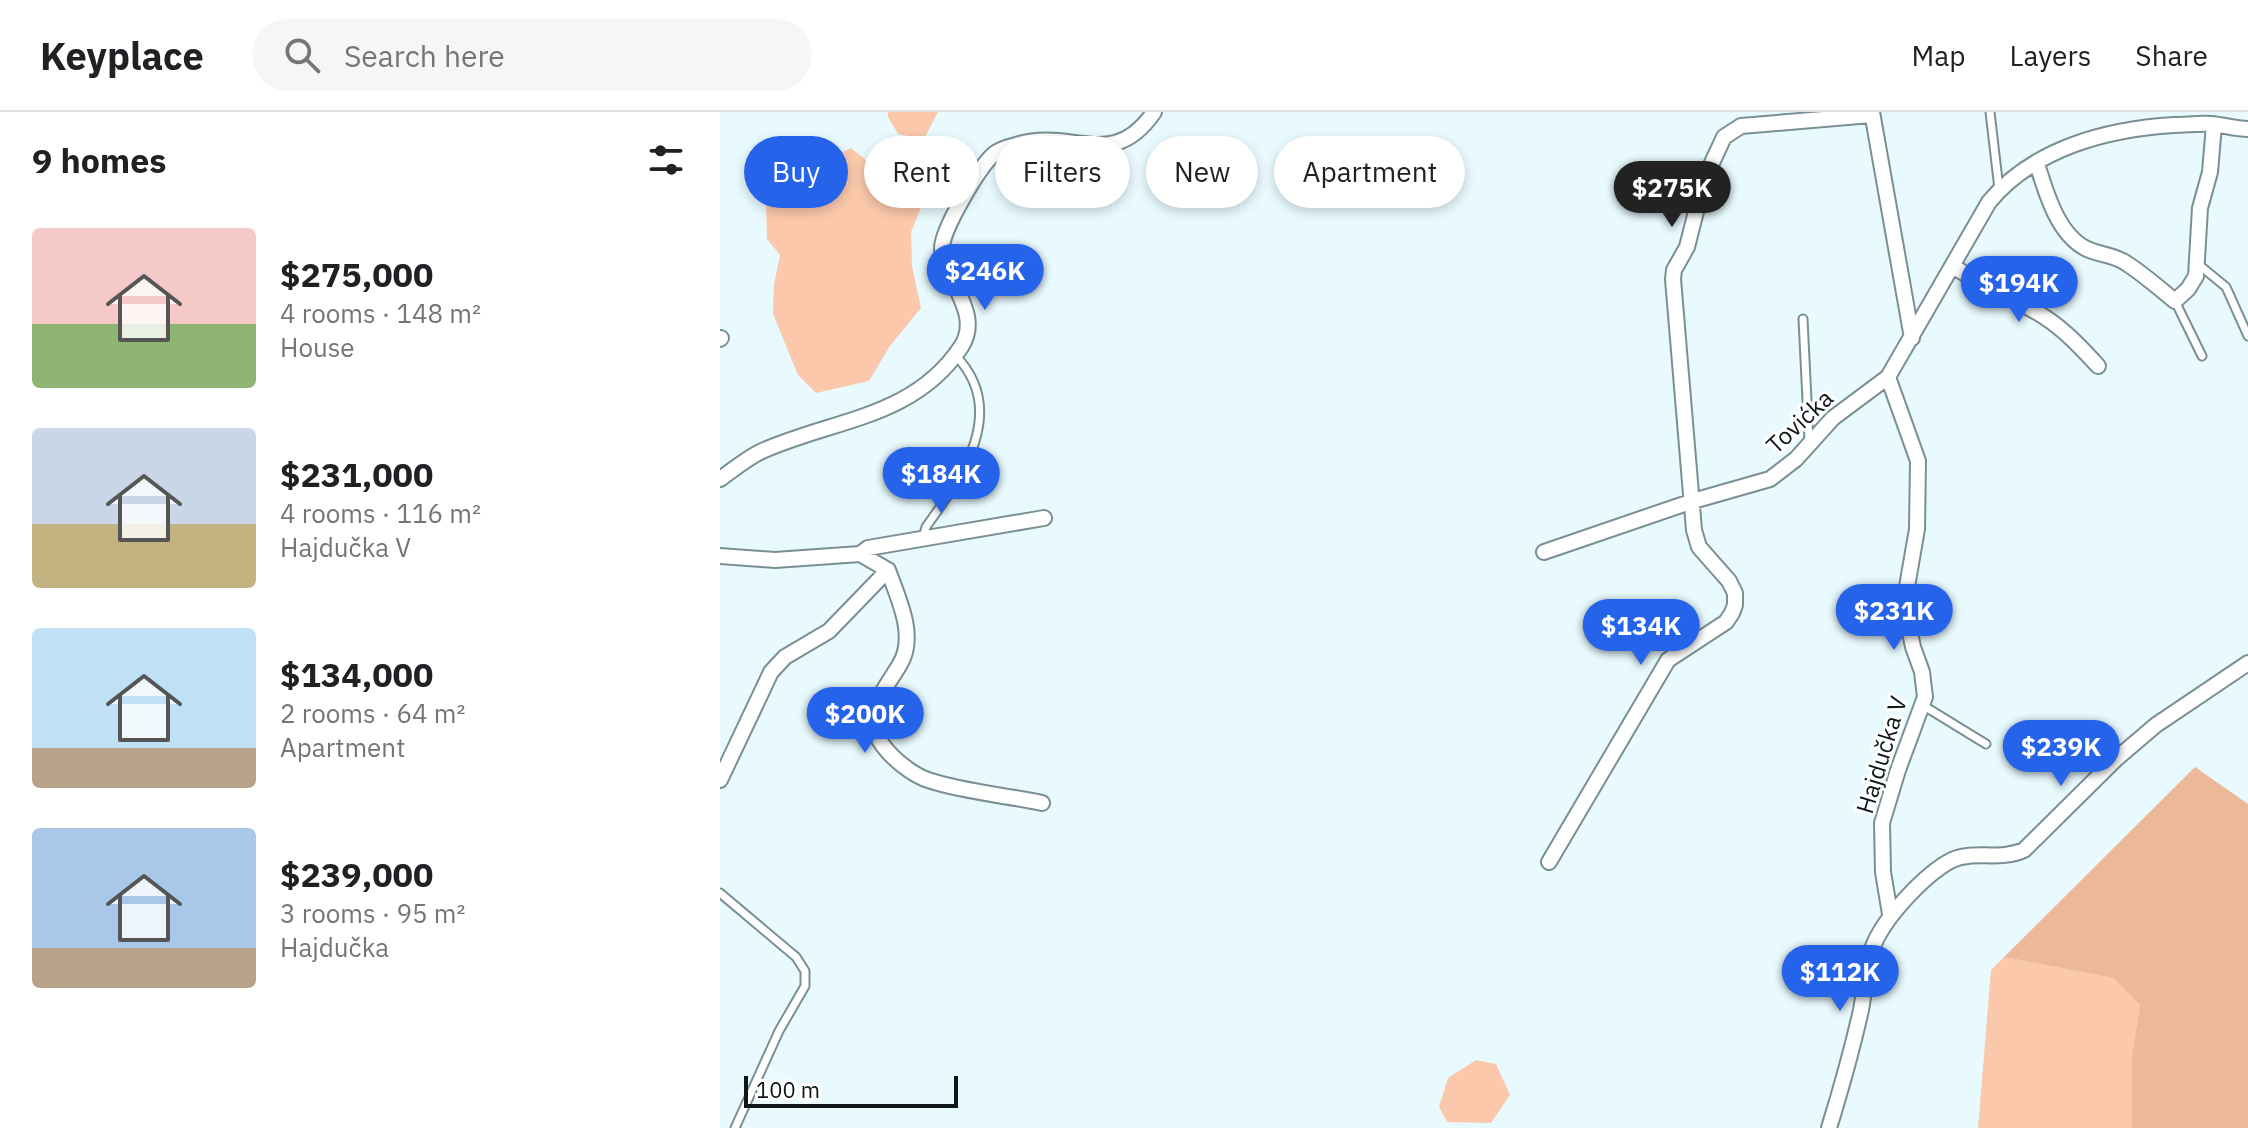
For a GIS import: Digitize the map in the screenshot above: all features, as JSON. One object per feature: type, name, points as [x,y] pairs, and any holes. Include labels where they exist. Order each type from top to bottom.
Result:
[{"type":"street","points":[[720,479],[760,452],[894,405],[919,390],[955,355],[964,342],[966,316],[943,255],[943,239],[986,162],[997,151],[1032,140],[1119,144],[1138,132],[1154,112]]},
{"type":"street","points":[[1549,862],[1668,660],[1726,622],[1735,605],[1735,593],[1729,581],[1699,547],[1694,530],[1673,279],[1674,270],[1687,247],[1704,180],[1724,137],[1741,126],[1753,124],[1872,114],[1912,338]]},
{"type":"street","points":[[2037,164],[2055,213],[2073,240],[2088,250],[2109,254],[2125,262],[2175,301],[2196,276],[2200,208],[2210,172],[2214,125]]},
{"type":"street","name":"Tovićka","points":[[1544,552],[1693,501],[1770,479],[1796,459],[1833,418],[1888,377],[1980,217],[1999,190],[2037,164],[2068,146],[2115,130],[2214,125],[2248,129]]},
{"type":"street","points":[[1954,267],[2044,317],[2066,333],[2098,366]]},
{"type":"street","name":"Hajdučka V","points":[[1888,377],[1918,461],[1917,529],[1904,604],[1922,672],[1925,697],[1882,823],[1883,872],[1890,914]]},
{"type":"street","points":[[720,556],[775,560],[860,554],[868,548],[1044,518]]},
{"type":"street","points":[[860,554],[888,570],[898,597],[906,635],[903,660],[874,712],[873,721],[880,744],[888,753],[929,780],[1042,803]]},
{"type":"street","points":[[720,780],[771,672],[785,657],[829,631],[888,570]]},
{"type":"street","points":[[1829,1128],[1861,1009],[1873,946],[1890,914],[1936,870],[1949,862],[1972,856],[2013,855],[2024,850],[2126,750],[2156,725],[2248,663]]},
{"type":"lane","points":[[1990,112],[1999,190]]},
{"type":"lane","points":[[2198,264],[2226,287],[2248,336]]},
{"type":"lane","points":[[2175,301],[2202,356]]},
{"type":"lane","points":[[1803,319],[1809,445]]},
{"type":"lane","points":[[923,538],[926,527],[970,460],[977,437],[979,412],[975,388],[965,366],[955,355]]},
{"type":"lane","points":[[1924,706],[1986,744]]},
{"type":"lane","points":[[720,893],[796,957],[805,971],[805,986],[779,1031],[735,1128]]},
{"type":"shaded area","points":[[888,112],[938,112],[926,136],[898,134]]},
{"type":"shaded area","points":[[851,148],[864,158],[864,208],[921,208],[911,232],[912,266],[921,308],[890,346],[869,381],[816,393],[798,375],[773,314],[774,284],[780,255],[767,239],[766,208],[848,208],[848,149]]},
{"type":"shaded area","points":[[2195,767],[2248,804],[2248,1128],[2132,1128],[2132,1055],[2140,1005],[2113,978],[2004,957]]},
{"type":"shaded area","points":[[2004,957],[2113,978],[2140,1005],[2132,1055],[2132,1128],[1978,1128],[1991,970]]},
{"type":"shaded area","points":[[1476,1060],[1496,1064],[1510,1095],[1491,1123],[1447,1122],[1439,1107],[1448,1078]]}]
